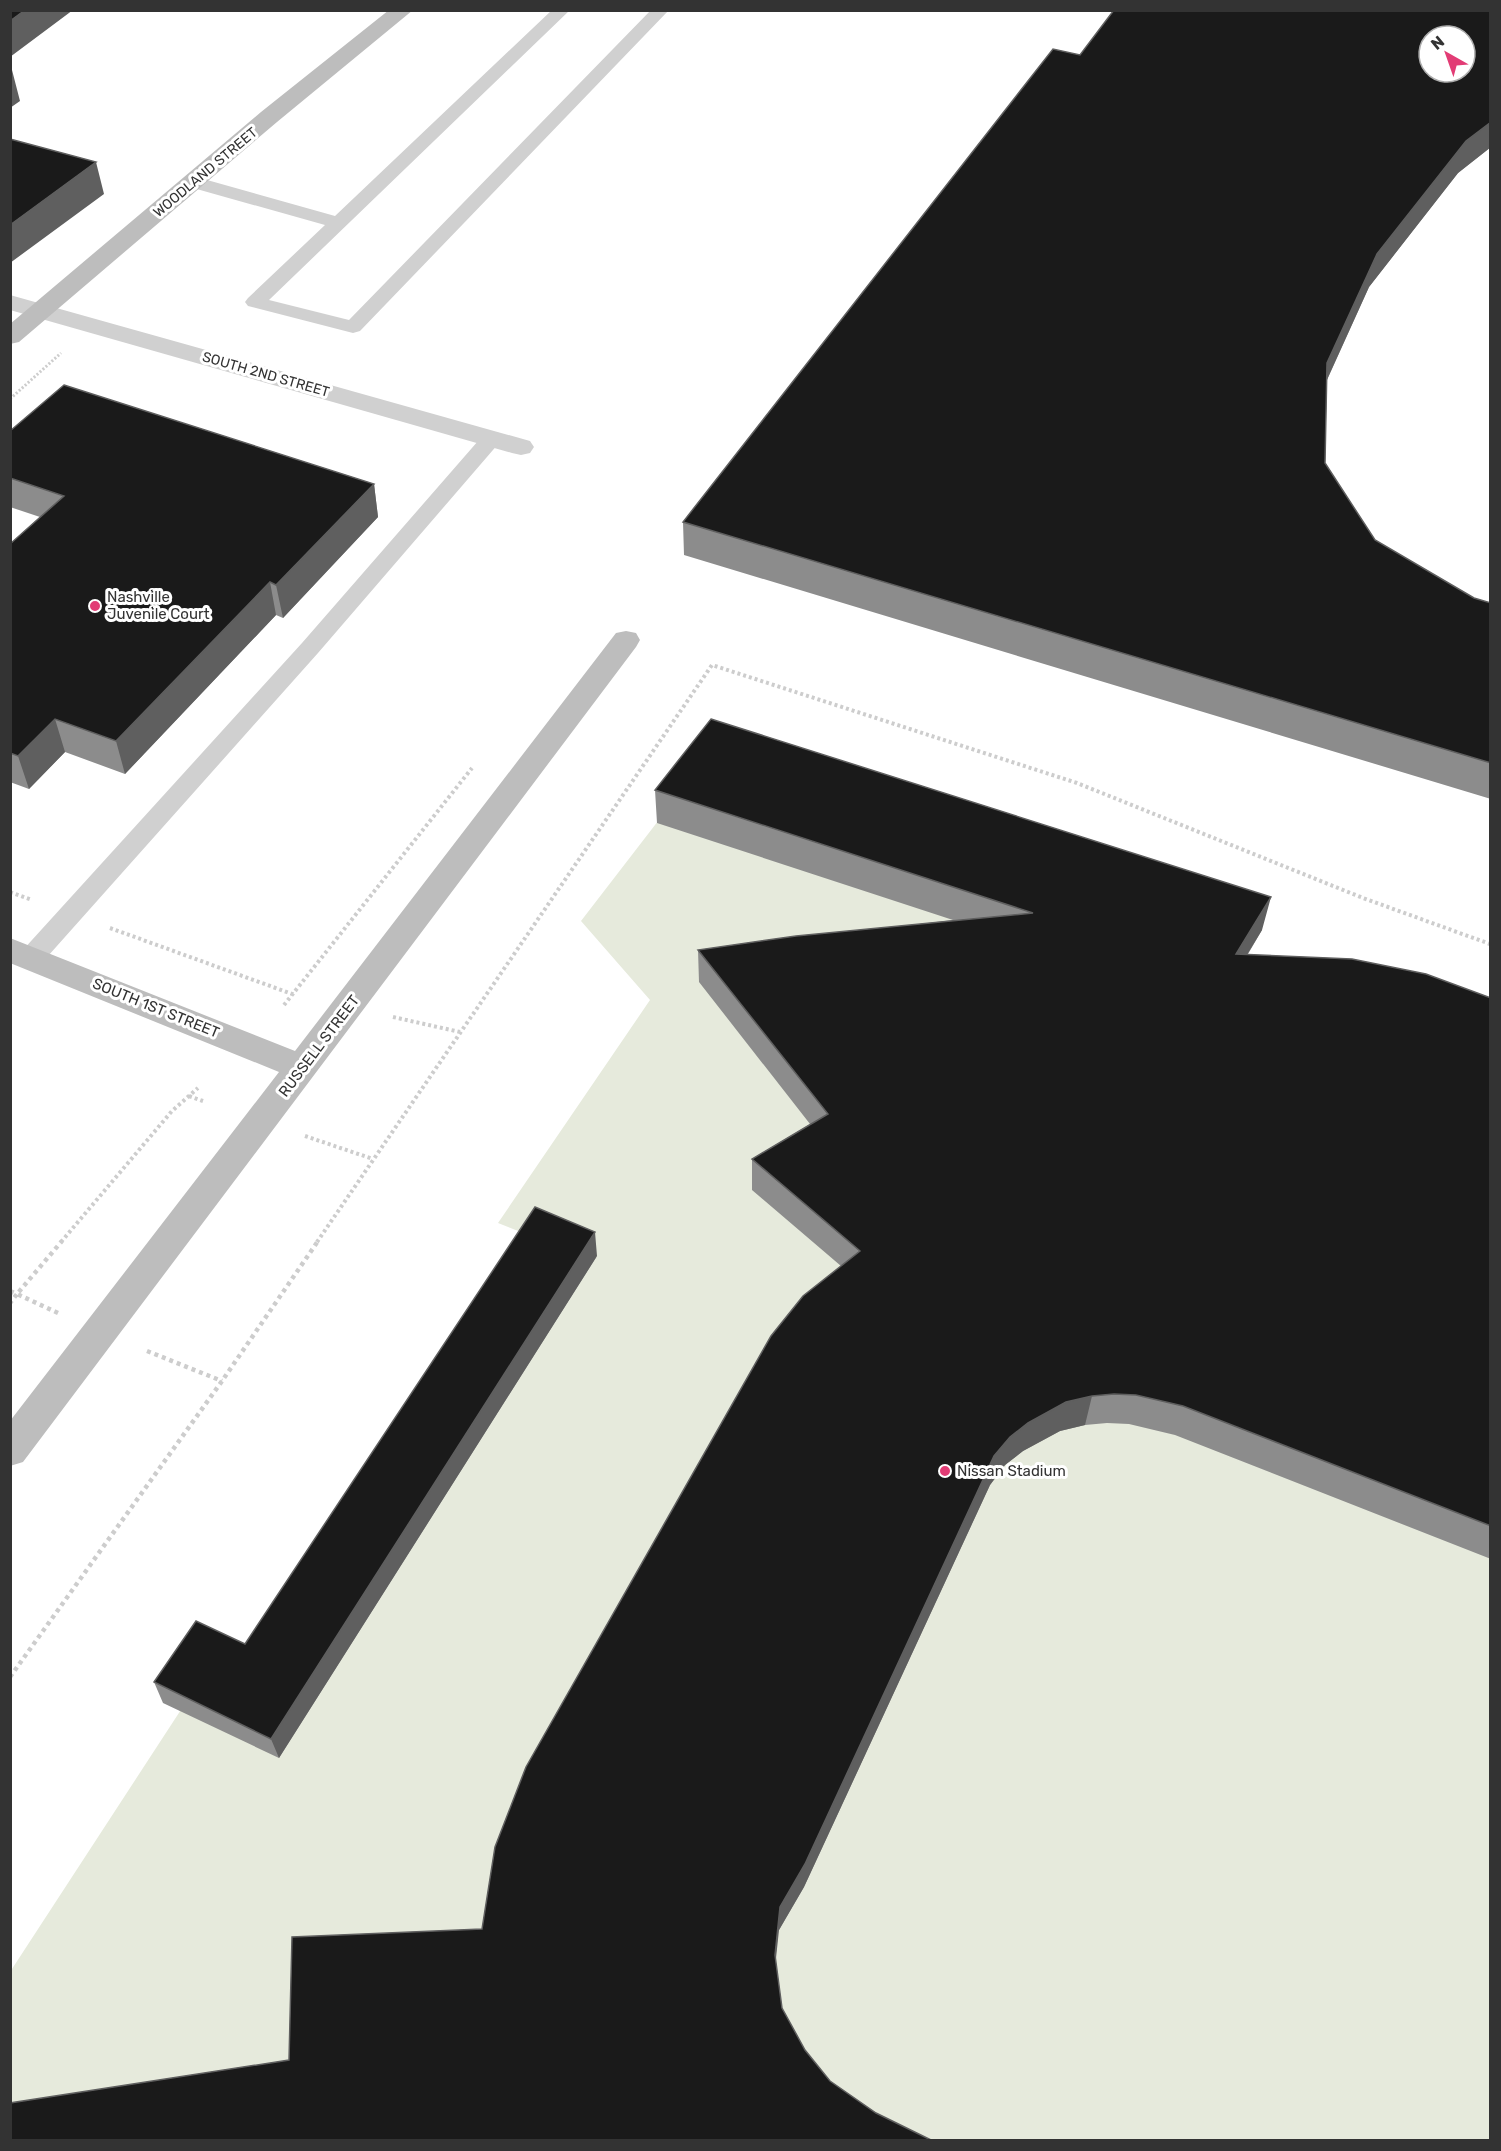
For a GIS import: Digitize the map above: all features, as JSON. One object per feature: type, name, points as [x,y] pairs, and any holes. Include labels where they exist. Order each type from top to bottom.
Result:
[{"type":"street","name":"WOODLAND STREET","points":[[10,337],[302,91],[403,10]]},
{"type":"street","name":"SOUTH 2ND STREET","points":[[10,302],[521,447]]},
{"type":"street","name":"RUSSELL STREET","points":[[16,1434],[302,1068],[626,640]]},
{"type":"street","name":"SOUTH 1ST STREET","points":[[21,954],[302,1068]]},
{"type":"lane","points":[[562,10],[336,222],[255,302],[353,327],[661,10]]},
{"type":"lane","points":[[193,182],[336,222]]},
{"type":"lane","points":[[21,954],[70,914],[310,648],[492,438]]},
{"type":"path","points":[[10,1677],[222,1381],[712,665],[1077,783],[1363,898],[1491,944]]},
{"type":"path","points":[[284,1005],[479,760]]},
{"type":"path","points":[[10,892],[293,995]]},
{"type":"path","points":[[392,1017],[460,1032]]},
{"type":"path","points":[[10,1303],[172,1111],[198,1088]]},
{"type":"path","points":[[189,1096],[203,1101]]},
{"type":"path","points":[[305,1136],[373,1160]]},
{"type":"path","points":[[10,1291],[58,1313]]},
{"type":"path","points":[[147,1351],[222,1381]]},
{"type":"shaded area","name":"Nissan Stadium","points":[[712,751],[1262,930],[1225,991],[1490,1034],[1490,2140],[11,2140],[10,1972],[188,1699],[236,1724],[546,1242],[498,1223],[650,1000],[581,921]]},
{"type":"building","points":[[10,10],[25,10],[10,21]]},
{"type":"building","points":[[1114,10],[1491,10],[1491,122],[1466,141],[1377,254],[1327,363],[1325,463],[1375,540],[1474,598],[1491,603],[1491,763],[683,522],[1053,49],[1080,55]]},
{"type":"building","points":[[10,139],[96,162],[10,225]]},
{"type":"building","points":[[64,385],[374,484],[276,585],[270,582],[116,741],[55,719],[18,756],[10,753],[10,544],[64,496],[10,478],[10,431]]},
{"type":"building","points":[[711,719],[1271,897],[1236,954],[1352,959],[1426,974],[1491,998],[1491,1526],[1183,1406],[1136,1395],[1092,1396],[1066,1402],[1028,1423],[1010,1437],[994,1456],[805,1864],[780,1907],[775,1955],[782,2008],[805,2050],[830,2081],[876,2113],[931,2140],[10,2140],[10,2103],[289,2060],[292,1937],[482,1929],[495,1847],[526,1767],[771,1336],[803,1296],[860,1251],[752,1159],[828,1114],[698,950],[796,936],[1033,913],[655,790]]},
{"type":"building","points":[[535,1207],[595,1232],[271,1739],[154,1682],[196,1621],[245,1644]]},
{"type":"place","name":"Nashville Juvenile Court","points":[[95,606]]},
{"type":"place","name":"Nissan Stadium","points":[[945,1471]]}]
